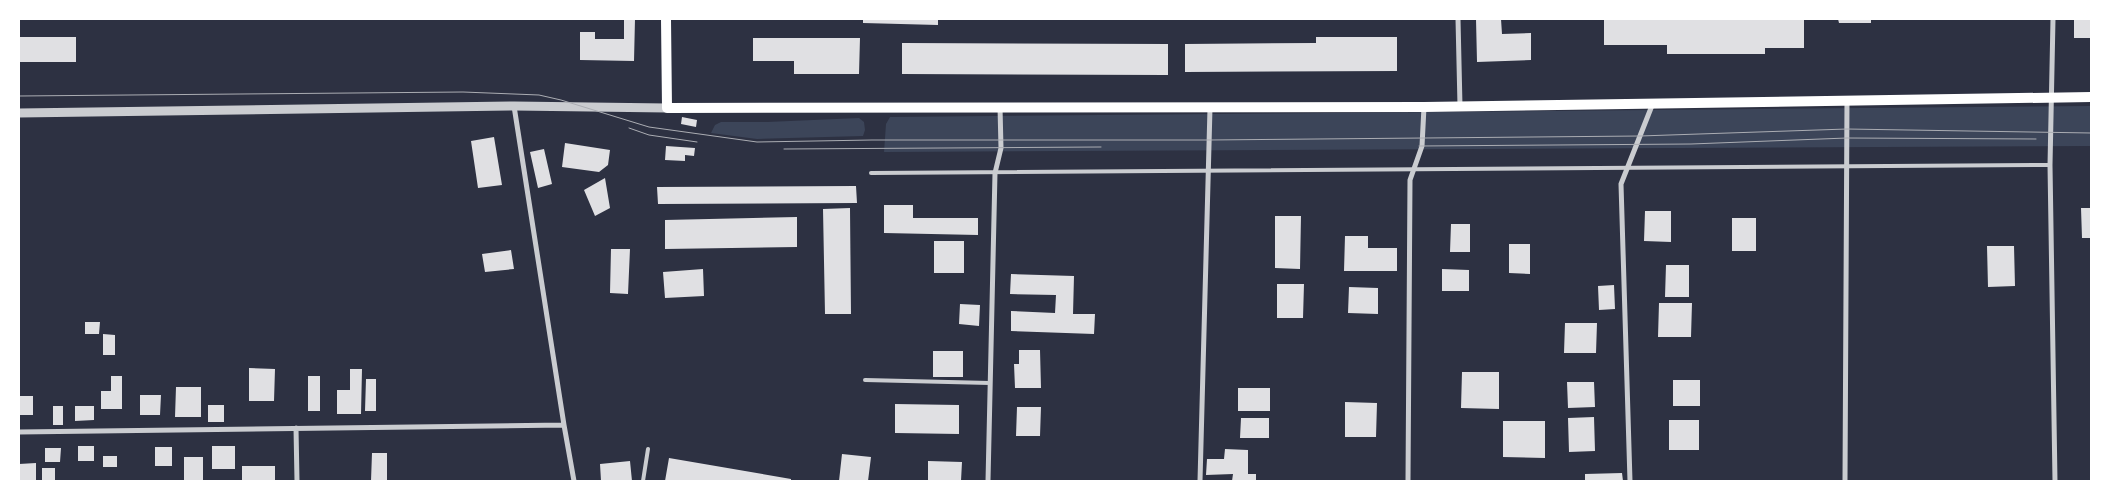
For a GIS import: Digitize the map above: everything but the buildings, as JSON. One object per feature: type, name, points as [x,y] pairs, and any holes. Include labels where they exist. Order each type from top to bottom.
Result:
[{"type":"main road","points":[[666,19],[667,108],[1424,107],[1653,102],[2091,97]]},
{"type":"street","points":[[1458,19],[1460,106]]},
{"type":"street","points":[[2053,19],[2050,165],[2055,481]]},
{"type":"street","points":[[1845,481],[1847,100]]},
{"type":"street","points":[[1630,481],[1621,184],[1653,102]]},
{"type":"street","points":[[19,113],[514,106],[667,108]]},
{"type":"street","points":[[514,106],[574,481]]},
{"type":"street","points":[[988,481],[995,173],[1000,148],[1000,107]]},
{"type":"street","points":[[1408,481],[1410,180],[1422,146],[1424,107]]},
{"type":"street","points":[[1200,481],[1210,108]]},
{"type":"street","points":[[19,432],[564,425]]},
{"type":"street","points":[[296,428],[297,481]]},
{"type":"lane","points":[[871,173],[1207,169],[2050,165]]},
{"type":"lane","points":[[864,380],[990,383]]},
{"type":"lane","points":[[643,481],[648,449]]},
{"type":"shaded area","points":[[2091,106],[2091,146],[884,152],[886,124],[890,117]]},
{"type":"shaded area","points":[[859,118],[864,122],[865,130],[863,136],[757,139],[711,133],[715,125],[721,122]]},
{"type":"tram line","points":[[19,96],[463,92],[539,95],[649,127],[757,142],[1640,136],[1847,129],[2091,133]]},
{"type":"tram line","points":[[629,128],[649,135],[697,142]]},
{"type":"tram line","points":[[1419,146],[1691,144],[1847,138],[2036,139]]},
{"type":"tram line","points":[[784,149],[1101,147]]}]
